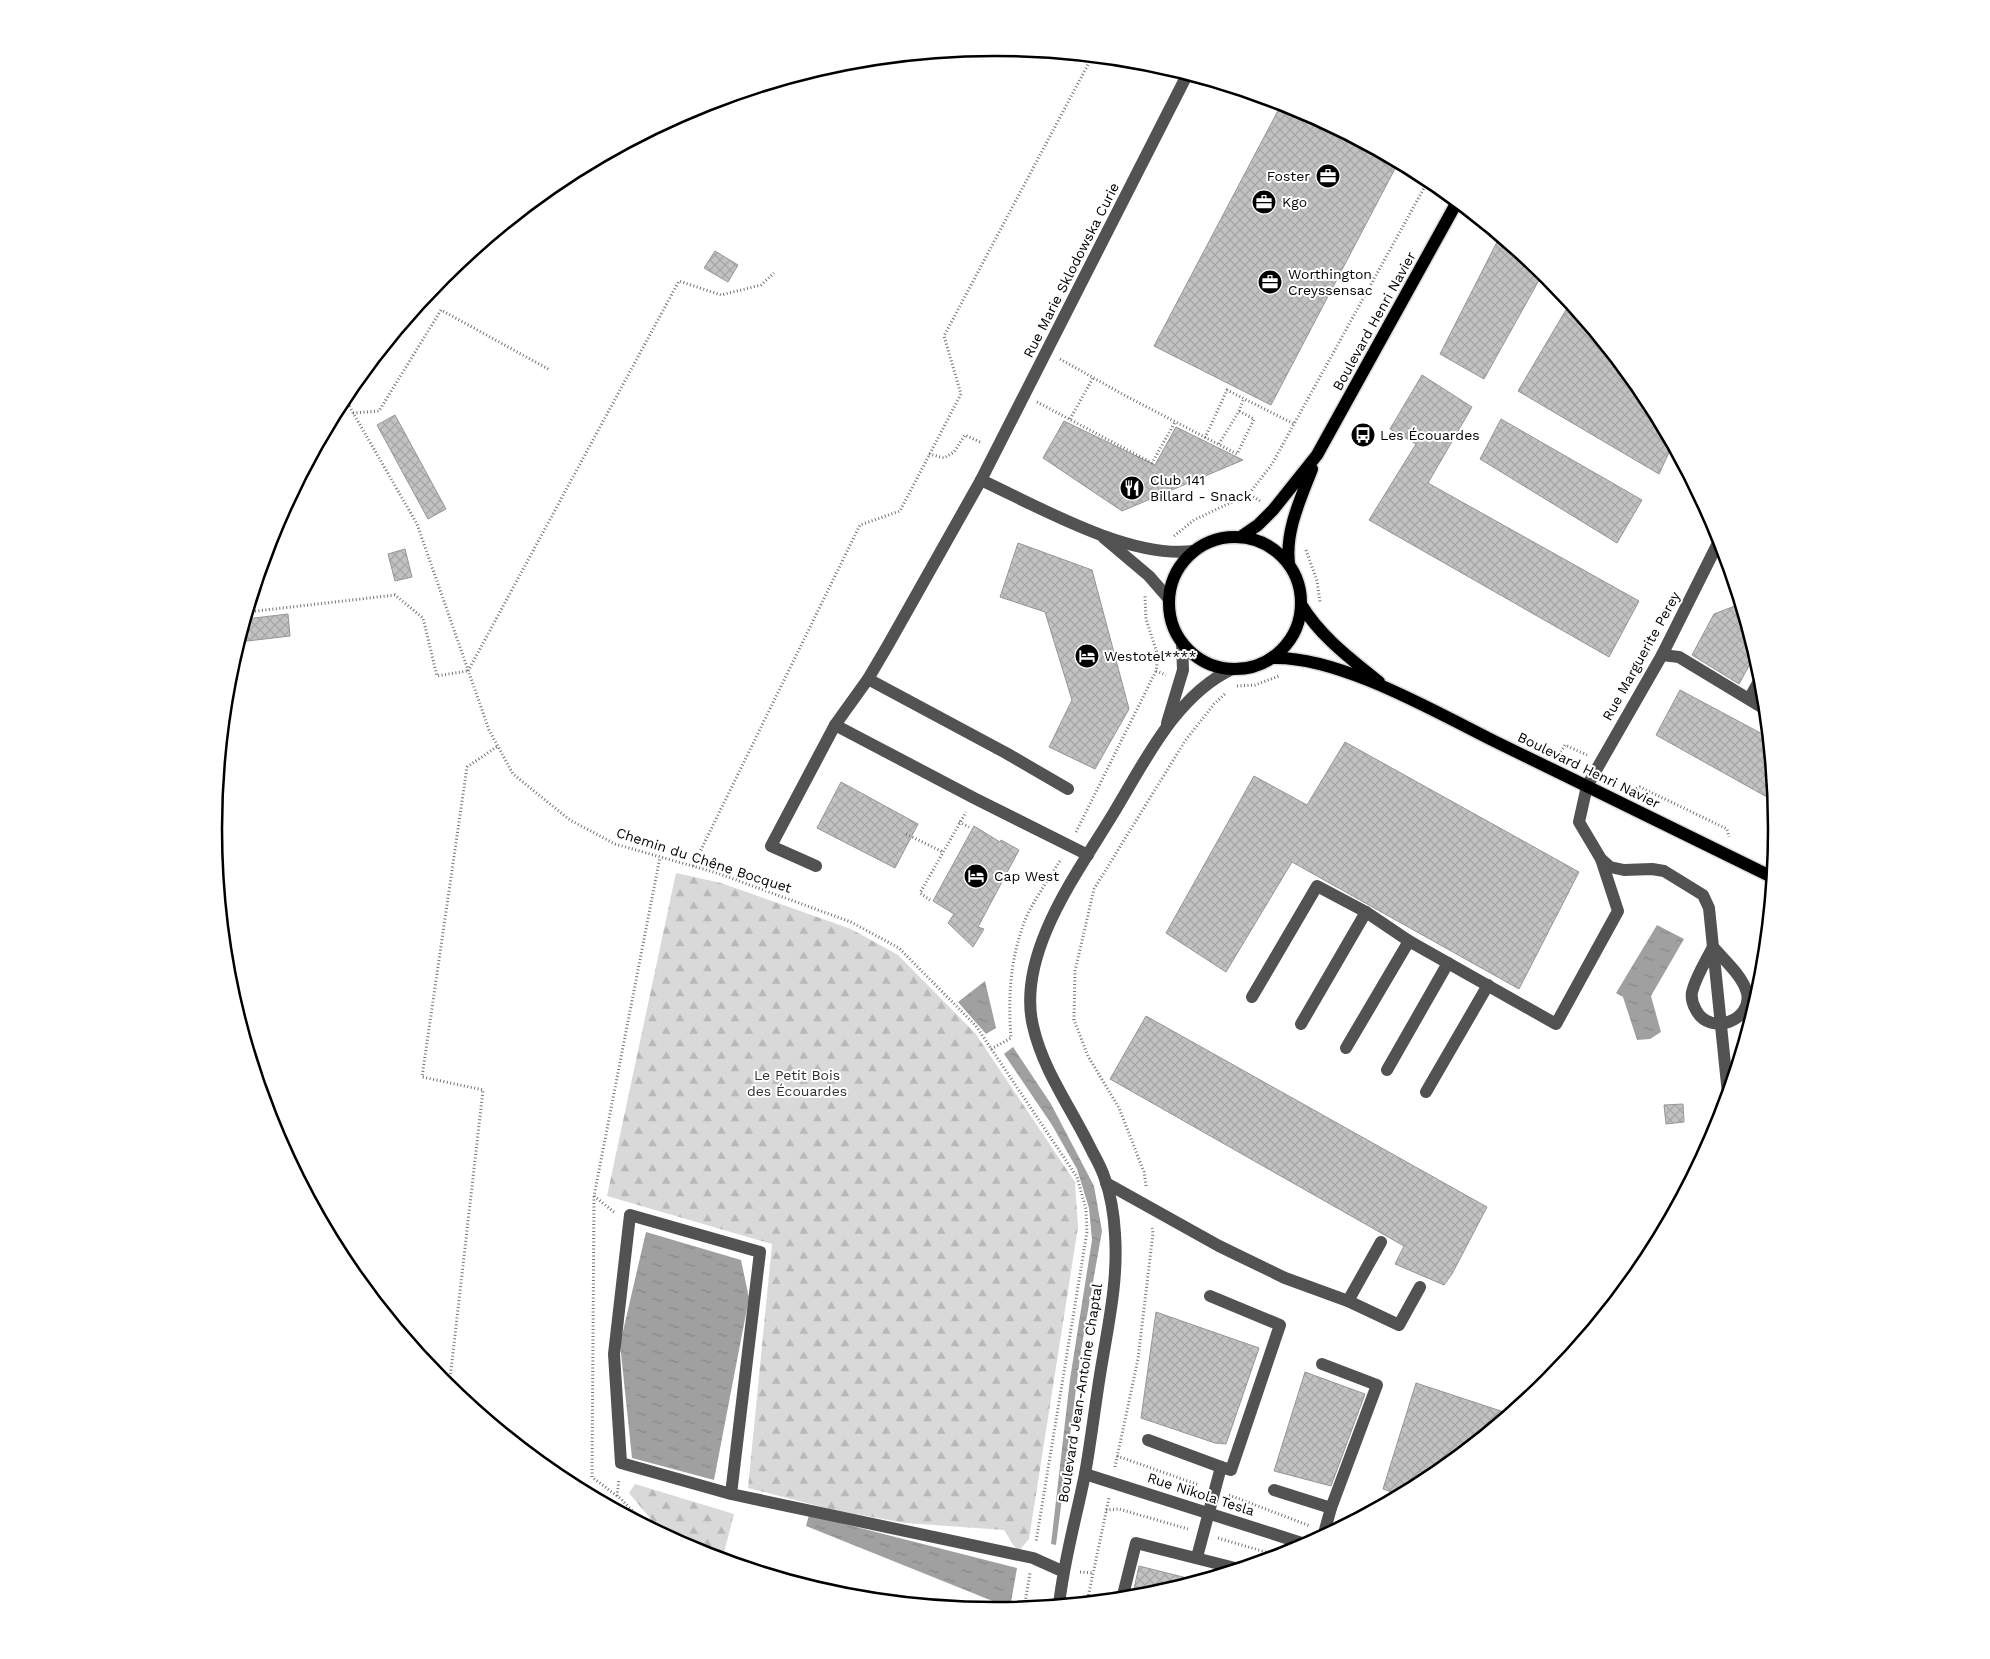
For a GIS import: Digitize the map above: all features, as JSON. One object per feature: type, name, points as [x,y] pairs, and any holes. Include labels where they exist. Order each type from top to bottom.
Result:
[{"type":"main road","name":"Boulevard Henri Navier","points":[[1242,536],[1258,525],[1273,510],[1317,455],[1454,207]]},
{"type":"main road","name":"Boulevard Henri Navier","points":[[1289,563],[1289,548],[1294,521],[1317,455]]},
{"type":"main road","points":[[1242,536],[1256,539],[1268,545],[1280,553],[1289,563],[1299,584],[1302,606],[1299,622],[1293,636],[1273,658],[1260,665],[1232,670],[1213,666],[1196,656],[1182,643],[1174,629],[1170,615],[1169,599],[1171,585],[1176,572],[1184,560],[1194,551],[1216,539],[1242,536]]},
{"type":"main road","name":"Boulevard Henri Navier","points":[[1302,606],[1314,624],[1328,639],[1391,691]]},
{"type":"main road","name":"Boulevard Henri Navier","points":[[1273,658],[1313,662],[1391,691],[1767,875]]},
{"type":"street","name":"Rue Marie Sklodowska Curie","points":[[816,866],[771,846],[836,725],[868,679],[981,480],[1185,81]]},
{"type":"street","points":[[981,480],[1100,535],[1160,551],[1194,551]]},
{"type":"street","points":[[1100,535],[1149,576],[1169,599]]},
{"type":"street","name":"Rue Marguerite Perey","points":[[1488,985],[1556,1024],[1618,910],[1601,859],[1579,822],[1587,786],[1662,656],[1715,549]]},
{"type":"street","name":"Boulevard Jean-Antoine Chaptal","points":[[1166,726],[1182,670],[1182,643]]},
{"type":"street","points":[[1662,656],[1679,657],[1758,704]]},
{"type":"street","name":"Boulevard Jean-Antoine Chaptal","points":[[1059,1600],[1062,1571],[1085,1474],[1114,1292],[1115,1234],[1106,1183],[1080,1126],[1044,1060],[1033,1025],[1030,1004],[1034,967],[1047,930],[1066,889],[1166,726],[1208,683],[1232,670]]},
{"type":"street","points":[[868,679],[1006,753],[1068,789]]},
{"type":"street","points":[[1749,699],[1755,689]]},
{"type":"street","points":[[836,725],[974,798],[1088,855]]},
{"type":"street","points":[[1601,859],[1610,867],[1624,870],[1652,869],[1664,872],[1703,895],[1709,908],[1727,1079]]},
{"type":"street","points":[[1252,997],[1318,886],[1366,912],[1410,941],[1488,985],[1426,1092]]},
{"type":"street","points":[[1301,1024],[1366,912]]},
{"type":"street","points":[[1346,1048],[1410,941]]},
{"type":"street","points":[[1713,947],[1741,980],[1747,993],[1747,1003],[1742,1013],[1730,1022],[1721,1024],[1705,1022],[1698,1015],[1693,1005],[1692,994],[1696,980],[1713,947]]},
{"type":"street","points":[[1387,1070],[1448,963]]},
{"type":"street","points":[[1106,1183],[1219,1246],[1284,1278],[1348,1301],[1399,1325],[1420,1287]]},
{"type":"street","points":[[731,1494],[760,1252],[630,1215],[614,1354],[621,1463],[731,1494],[1033,1558],[1062,1571]]},
{"type":"street","points":[[1348,1301],[1381,1242]]},
{"type":"street","points":[[1148,1440],[1231,1470],[1280,1325],[1210,1296]]},
{"type":"street","points":[[1322,1364],[1377,1385],[1325,1529]]},
{"type":"street","points":[[1197,1557],[1221,1467]]},
{"type":"street","name":"Rue Nikola Tesla","points":[[1085,1474],[1112,1481],[1297,1541]]},
{"type":"street","points":[[1274,1490],[1331,1508]]},
{"type":"street","points":[[1124,1592],[1136,1542],[1229,1566]]},
{"type":"path","points":[[693,866],[860,525],[900,511],[961,394],[944,336],[1089,62]]},
{"type":"path","points":[[1160,551],[1167,541],[1194,520],[1249,494],[1272,464],[1425,187]]},
{"type":"path","points":[[254,611],[395,595],[423,618],[438,676],[468,671],[679,282],[721,295],[761,286],[774,273]]},
{"type":"path","points":[[352,413],[379,412],[441,310],[550,370]]},
{"type":"path","points":[[1046,352],[1237,454],[1254,419],[1239,411]]},
{"type":"path","points":[[1070,419],[1093,378]]},
{"type":"path","points":[[1205,438],[1228,390],[1294,424]]},
{"type":"path","points":[[1024,395],[1152,463],[1176,422]]},
{"type":"path","points":[[1219,444],[1239,411],[1244,398]]},
{"type":"path","name":"Chemin du Chêne Bocquet","points":[[348,406],[418,524],[489,730],[513,774],[570,820],[615,844],[732,878],[851,922],[899,948],[976,1026],[1077,1177],[1086,1210],[1087,1232],[1036,1544]]},
{"type":"path","points":[[929,454],[944,458],[954,452],[965,435],[996,450]]},
{"type":"path","points":[[1249,494],[1273,510]]},
{"type":"path","points":[[1305,544],[1317,581],[1322,611]]},
{"type":"path","points":[[991,1049],[1011,1038],[1009,1012],[1013,961],[1024,922],[1084,817],[1156,671],[1158,656],[1149,632],[1145,607],[1144,593],[1149,576]]},
{"type":"path","points":[[1088,1597],[1138,1359],[1153,1233],[1144,1172],[1119,1108],[1088,1056],[1074,1020],[1075,971],[1094,889],[1185,741],[1214,704],[1235,687],[1255,684],[1286,674]]},
{"type":"path","points":[[1553,769],[1565,744],[1589,756],[1593,748]]},
{"type":"path","points":[[450,1378],[483,1090],[422,1077],[466,767],[498,746]]},
{"type":"path","points":[[1550,752],[1559,756]]},
{"type":"path","points":[[1630,792],[1640,787],[1727,829],[1730,841]]},
{"type":"path","points":[[930,900],[920,893],[974,798]]},
{"type":"path","points":[[959,822],[969,827]]},
{"type":"path","points":[[906,834],[943,852]]},
{"type":"path","points":[[635,1513],[621,1499],[592,1477],[594,1196],[660,857]]},
{"type":"path","points":[[594,1196],[629,1223]]},
{"type":"green space","name":"Le Petit Bois des Écouardes","points":[[676,873],[721,883],[851,929],[898,955],[975,1033],[1075,1182],[1078,1227],[1029,1539],[1018,1552],[1004,1530],[905,1523],[834,1510],[748,1488],[772,1244],[607,1196]]},
{"type":"green space","points":[[635,1484],[734,1514],[724,1553],[655,1524],[629,1493]]},
{"type":"water","points":[[1657,925],[1684,939],[1651,996],[1661,1032],[1650,1039],[1637,1040],[1623,997],[1616,993]]},
{"type":"water","points":[[985,981],[996,1028],[986,1034],[958,1002]]},
{"type":"water","points":[[1013,1047],[1051,1104],[1094,1186],[1102,1231],[1081,1350],[1056,1545],[1051,1544],[1070,1379],[1092,1240],[1089,1208],[1077,1169],[1052,1125],[1004,1054]]},
{"type":"water","points":[[646,1232],[741,1260],[749,1298],[714,1480],[632,1458],[620,1344]]},
{"type":"water","points":[[809,1515],[1017,1568],[1011,1602],[997,1603],[806,1526]]},
{"type":"building","points":[[1278,110],[1337,136],[1395,168],[1271,405],[1154,346]]},
{"type":"building","points":[[1497,242],[1539,280],[1484,379],[1440,354]]},
{"type":"building","points":[[715,251],[738,265],[728,282],[704,268]]},
{"type":"building","points":[[1566,309],[1608,359],[1638,400],[1665,443],[1669,451],[1659,474],[1518,391]]},
{"type":"building","points":[[1422,375],[1472,407],[1428,483],[1639,601],[1609,657],[1369,520],[1416,444],[1390,429]]},
{"type":"building","points":[[395,415],[446,509],[428,519],[377,425]]},
{"type":"building","points":[[1501,419],[1642,500],[1617,543],[1480,459]]},
{"type":"building","name":"Club 141 Billard - Snack","points":[[1064,421],[1155,465],[1176,427],[1243,460],[1122,511],[1043,458]]},
{"type":"building","name":"Westotel****","points":[[1018,543],[1092,570],[1129,709],[1095,769],[1049,747],[1072,700],[1045,612],[1000,597]]},
{"type":"building","points":[[405,549],[412,577],[395,581],[388,554]]},
{"type":"building","points":[[1735,606],[1750,664],[1739,684],[1692,655],[1714,614]]},
{"type":"building","points":[[288,614],[290,636],[245,641],[251,618]]},
{"type":"building","points":[[1680,690],[1763,734],[1767,797],[1656,735]]},
{"type":"building","points":[[1345,742],[1579,872],[1519,989],[1292,862],[1226,972],[1166,933],[1254,776],[1307,805]]},
{"type":"building","points":[[841,782],[918,824],[895,868],[817,828]]},
{"type":"building","name":"Cap West","points":[[974,826],[1000,842],[1001,840],[1019,850],[978,927],[984,929],[973,947],[948,923],[954,914],[933,901]]},
{"type":"building","points":[[1146,1016],[1487,1207],[1452,1274],[1444,1285],[1395,1264],[1404,1246],[1110,1079]]},
{"type":"building","points":[[1683,1104],[1684,1122],[1666,1124],[1664,1105]]},
{"type":"building","points":[[1156,1312],[1259,1348],[1226,1444],[1215,1443],[1141,1418]]},
{"type":"building","points":[[1305,1372],[1365,1394],[1331,1486],[1274,1471]]},
{"type":"building","points":[[1416,1383],[1504,1412],[1466,1443],[1425,1472],[1393,1492],[1383,1489]]},
{"type":"building","points":[[1139,1566],[1187,1578],[1146,1588],[1134,1590]]},
{"type":"place","name":"Foster","points":[[1328,176]]},
{"type":"place","name":"Kgo","points":[[1264,202]]},
{"type":"place","name":"Worthington Creyssensac","points":[[1270,282]]},
{"type":"place","name":"Les Écouardes","points":[[1363,435]]},
{"type":"place","name":"Club 141 Billard - Snack","points":[[1132,488]]},
{"type":"place","name":"Westotel****","points":[[1087,656]]},
{"type":"place","name":"Cap West","points":[[976,876]]}]
